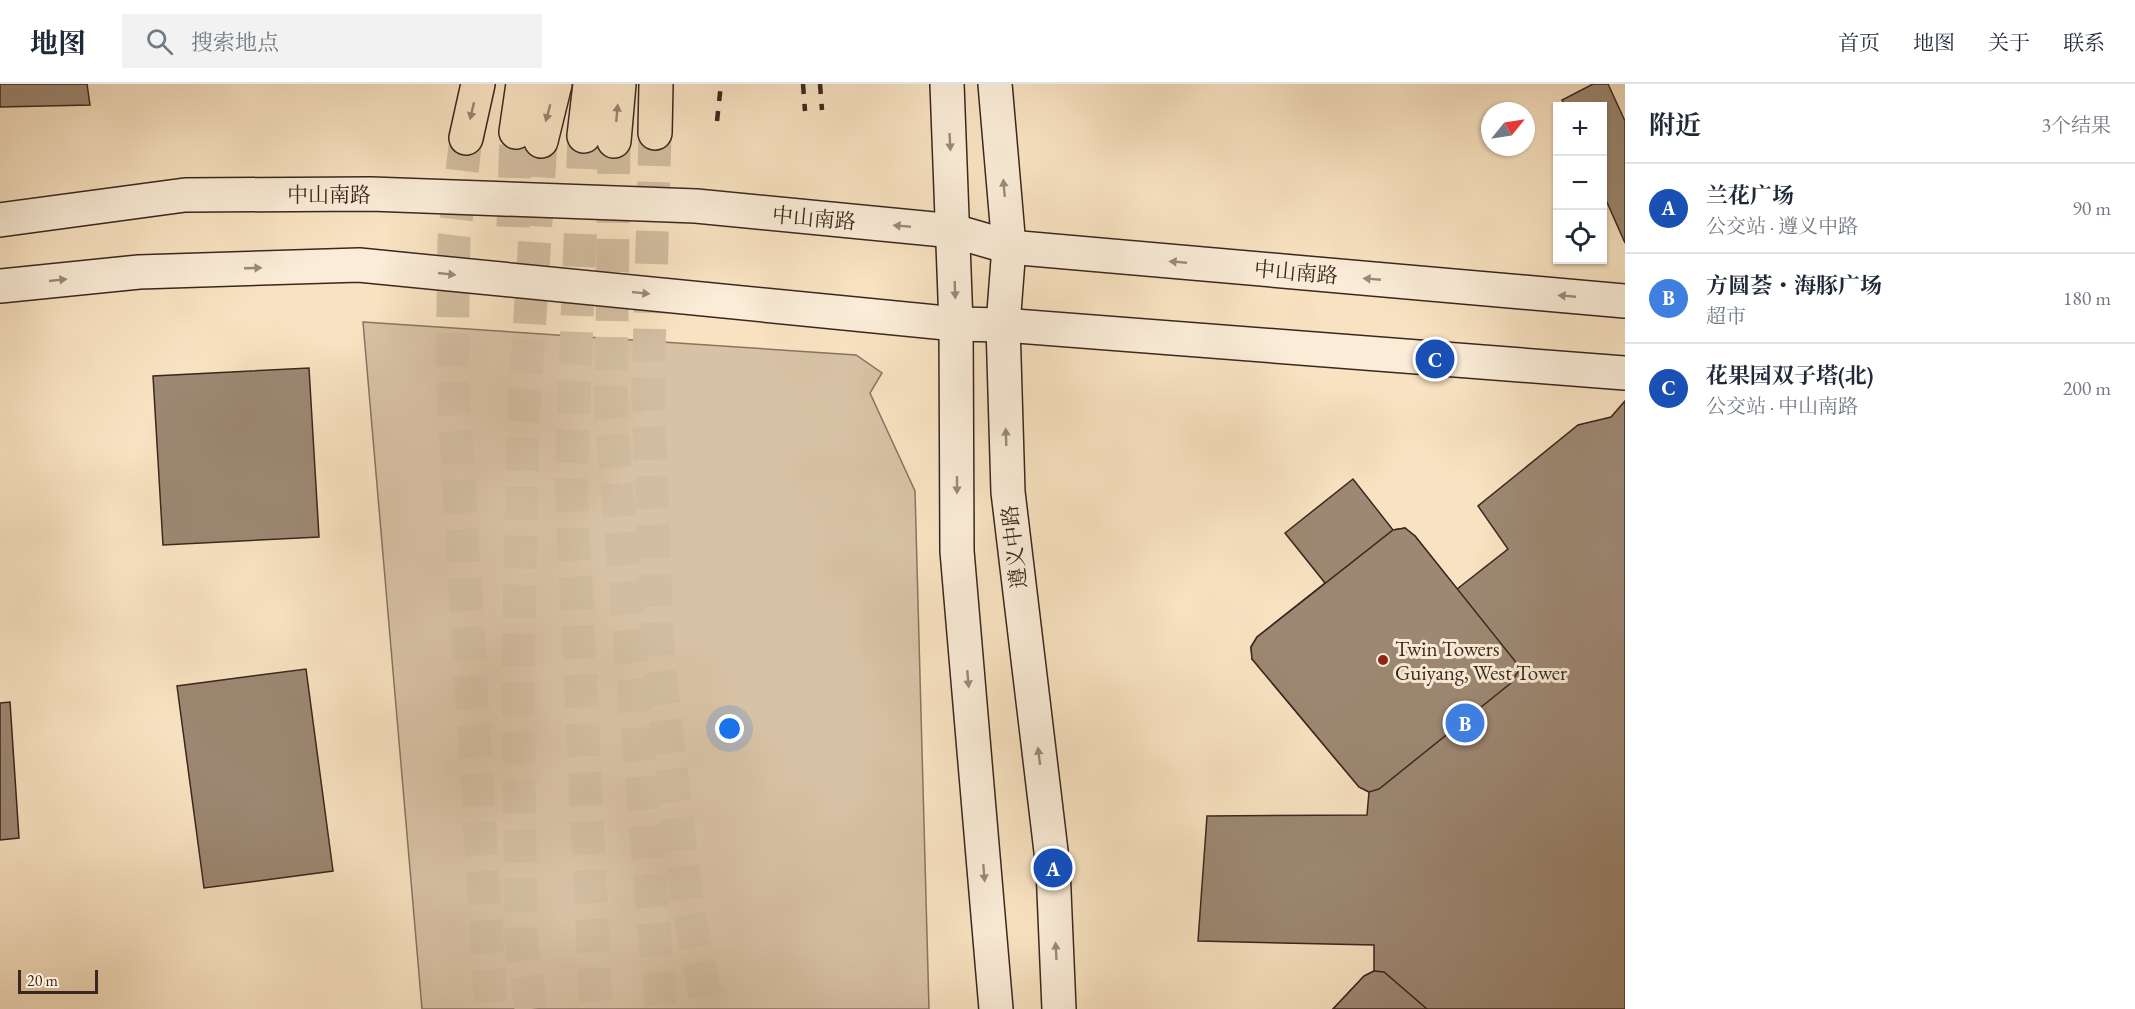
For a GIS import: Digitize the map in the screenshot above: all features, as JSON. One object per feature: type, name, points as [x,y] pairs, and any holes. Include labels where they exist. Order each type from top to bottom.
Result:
[{"type":"highway","points":[[466,138],[478,84]]},
{"type":"highway","points":[[523,84],[528,137],[555,84]]},
{"type":"highway","points":[[590,84],[599,139],[619,84]]},
{"type":"highway","points":[[655,133],[656,84]]},
{"type":"main road","points":[[947,84],[956,324],[957,551],[996,1009]]},
{"type":"main road","name":"遵义中路","points":[[995,84],[1009,247],[1003,326],[1008,492],[1053,868],[1059,1009]]},
{"type":"main road","name":"中山南路","points":[[0,220],[184,195],[371,194],[696,207],[954,231],[1009,247],[1625,301]]},
{"type":"main road","points":[[0,286],[139,272],[358,265],[956,324],[1625,373]]},
{"type":"shaded area","points":[[363,322],[856,355],[882,373],[870,393],[915,491],[929,1009],[422,1009]]},
{"type":"building","points":[[0,84],[87,84],[90,105],[0,107]]},
{"type":"building","points":[[1593,84],[1608,84],[1625,121],[1625,243],[1607,202],[1607,102],[1563,102],[1562,100]]},
{"type":"building","points":[[309,368],[319,537],[163,545],[153,376]]},
{"type":"building","points":[[1625,401],[1625,1009],[1333,1009],[1364,976],[1374,971],[1374,945],[1198,941],[1207,816],[1367,815],[1369,792],[1359,787],[1252,659],[1251,647],[1257,637],[1325,583],[1285,533],[1353,479],[1393,530],[1405,528],[1415,536],[1457,589],[1508,549],[1478,506],[1578,425],[1611,417]]},
{"type":"building","name":"Twin Towers Guiyang, West Tower","points":[[1405,528],[1415,536],[1515,661],[1518,672],[1511,683],[1379,789],[1369,792],[1359,787],[1252,659],[1251,647],[1257,637],[1393,530]]},
{"type":"building","points":[[306,669],[333,871],[204,888],[177,686]]},
{"type":"building","points":[[10,702],[19,838],[0,840],[0,703]]},
{"type":"building","points":[[1374,971],[1384,972],[1427,1009],[1333,1009],[1364,976]]},
{"type":"tunnel","points":[[513,227],[516,132]]},
{"type":"tunnel","points":[[655,133],[648,393],[658,656],[687,903],[708,1009]]},
{"type":"tunnel","points":[[584,136],[571,479],[596,1009]]},
{"type":"tunnel","points":[[466,138],[454,239],[452,373],[491,1009]]},
{"type":"tunnel","points":[[531,1009],[521,939],[518,674],[523,428],[541,141]]},
{"type":"tunnel","points":[[614,141],[611,417],[661,1009]]},
{"type":"railway","points":[[717,121],[721,84]]},
{"type":"railway","points":[[803,84],[805,111]]},
{"type":"railway","points":[[820,84],[822,110]]},
{"type":"place","name":"花果园双子塔(北)","points":[[1435,359]]},
{"type":"place","name":"Twin Towers Guiyang, West Tower","points":[[1383,660]]},
{"type":"place","name":"方圆荟・海豚广场","points":[[1465,723]]},
{"type":"place","name":"兰花广场","points":[[1053,868]]}]
